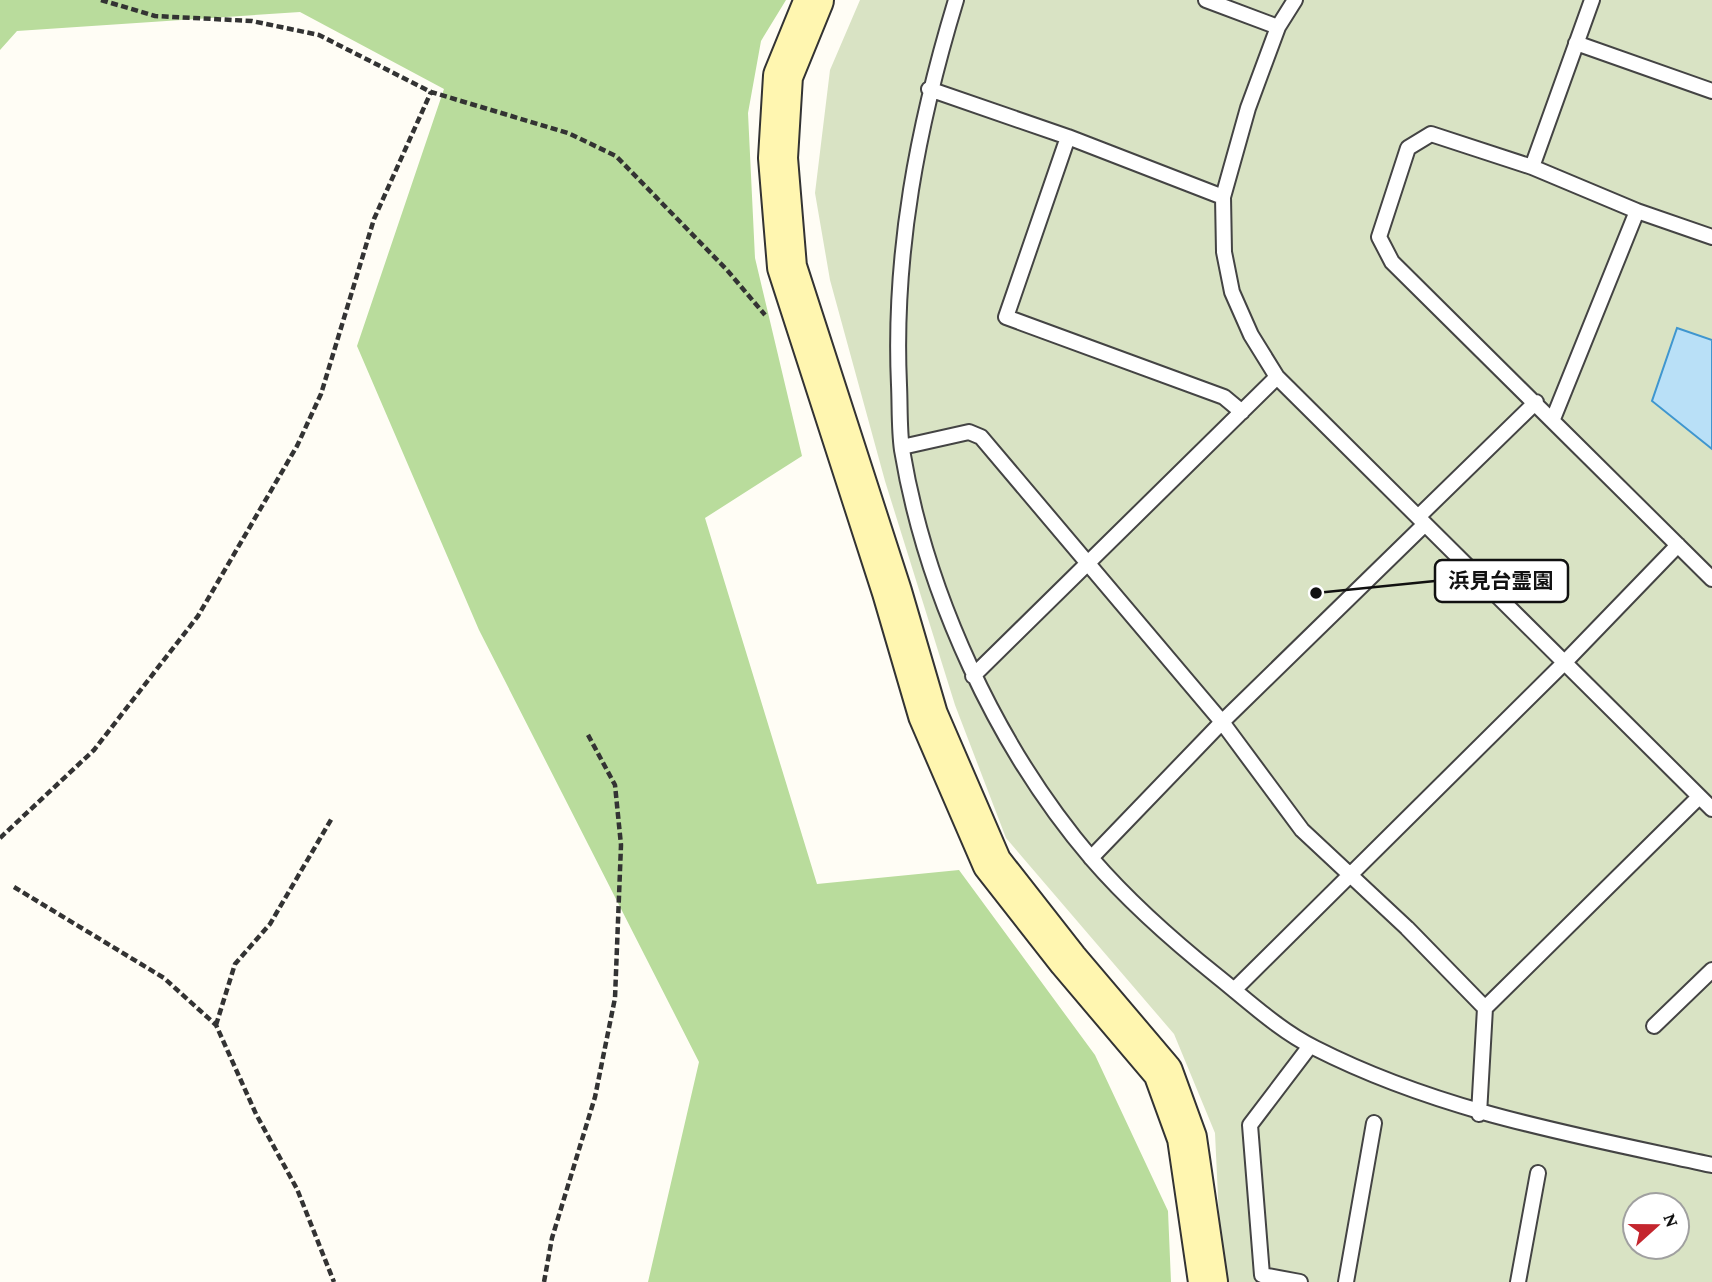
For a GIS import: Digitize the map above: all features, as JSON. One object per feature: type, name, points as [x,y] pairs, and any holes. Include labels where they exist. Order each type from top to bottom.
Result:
[{"type":"street","points":[[814,0],[783,76],[778,159],[787,267],[892,592],[928,715],[992,863],[1068,960],[1163,1072],[1187,1138],[1207,1252],[1208,1282]]},
{"type":"lane","points":[[957,0],[929,89],[906,218],[897,341],[902,447],[925,548],[974,676],[1027,771],[1091,858],[1158,928],[1234,990],[1310,1046],[1388,1082],[1479,1114],[1712,1165]]},
{"type":"lane","points":[[1206,0],[1278,27]]},
{"type":"lane","points":[[1295,0],[1278,27],[1248,108],[1223,197],[1224,252],[1232,292],[1251,335],[1277,377],[1708,803],[1485,1008],[1479,1114]]},
{"type":"lane","points":[[1532,167],[1592,0]]},
{"type":"lane","points":[[1576,43],[1712,91]]},
{"type":"lane","points":[[929,89],[1068,137],[1223,197]]},
{"type":"lane","points":[[1712,237],[1637,212],[1532,167],[1432,134],[1408,148],[1379,237],[1392,262],[1712,579]]},
{"type":"lane","points":[[1068,137],[1006,317],[1224,397],[1242,412]]},
{"type":"lane","points":[[1553,419],[1637,212]]},
{"type":"lane","points":[[974,676],[1277,377]]},
{"type":"lane","points":[[1091,858],[1536,402]]},
{"type":"lane","points":[[902,447],[969,432],[981,437],[1222,722],[1302,830],[1347,875],[1407,928],[1485,1008]]},
{"type":"lane","points":[[1234,990],[1347,875],[1564,663],[1678,545]]},
{"type":"lane","points":[[1654,1026],[1712,970]]},
{"type":"lane","points":[[1300,1282],[1262,1275],[1250,1125],[1310,1046]]},
{"type":"lane","points":[[1346,1282],[1374,1123]]},
{"type":"lane","points":[[1518,1282],[1538,1173]]},
{"type":"path","points":[[101,0],[155,16],[253,21],[319,35],[431,92],[568,133],[616,156],[727,270],[772,323]]},
{"type":"path","points":[[0,838],[94,750],[198,616],[297,446],[321,394],[374,219],[431,92]]},
{"type":"path","points":[[544,1282],[552,1238],[595,1097],[615,998],[621,845],[615,785],[587,733]]},
{"type":"path","points":[[216,1025],[235,964],[270,924],[332,818]]},
{"type":"path","points":[[14,887],[164,978],[216,1025],[256,1114],[297,1189],[334,1282]]},
{"type":"green space","points":[[0,0],[786,0],[761,41],[748,113],[755,258],[802,456],[705,518],[817,884],[959,870],[1095,1055],[1168,1211],[1171,1282],[648,1282],[699,1062],[479,630],[357,346],[444,89],[300,12],[17,31],[0,50]]},
{"type":"green space","points":[[860,0],[1712,0],[1712,1282],[1222,1282],[1215,1133],[1174,1034],[1006,838],[955,705],[885,481],[830,280],[815,193],[830,70]]},
{"type":"water","points":[[1677,328],[1712,340],[1712,449],[1652,401]]},
{"type":"place","name":"浜見台霊園","points":[[1316,593]]}]
